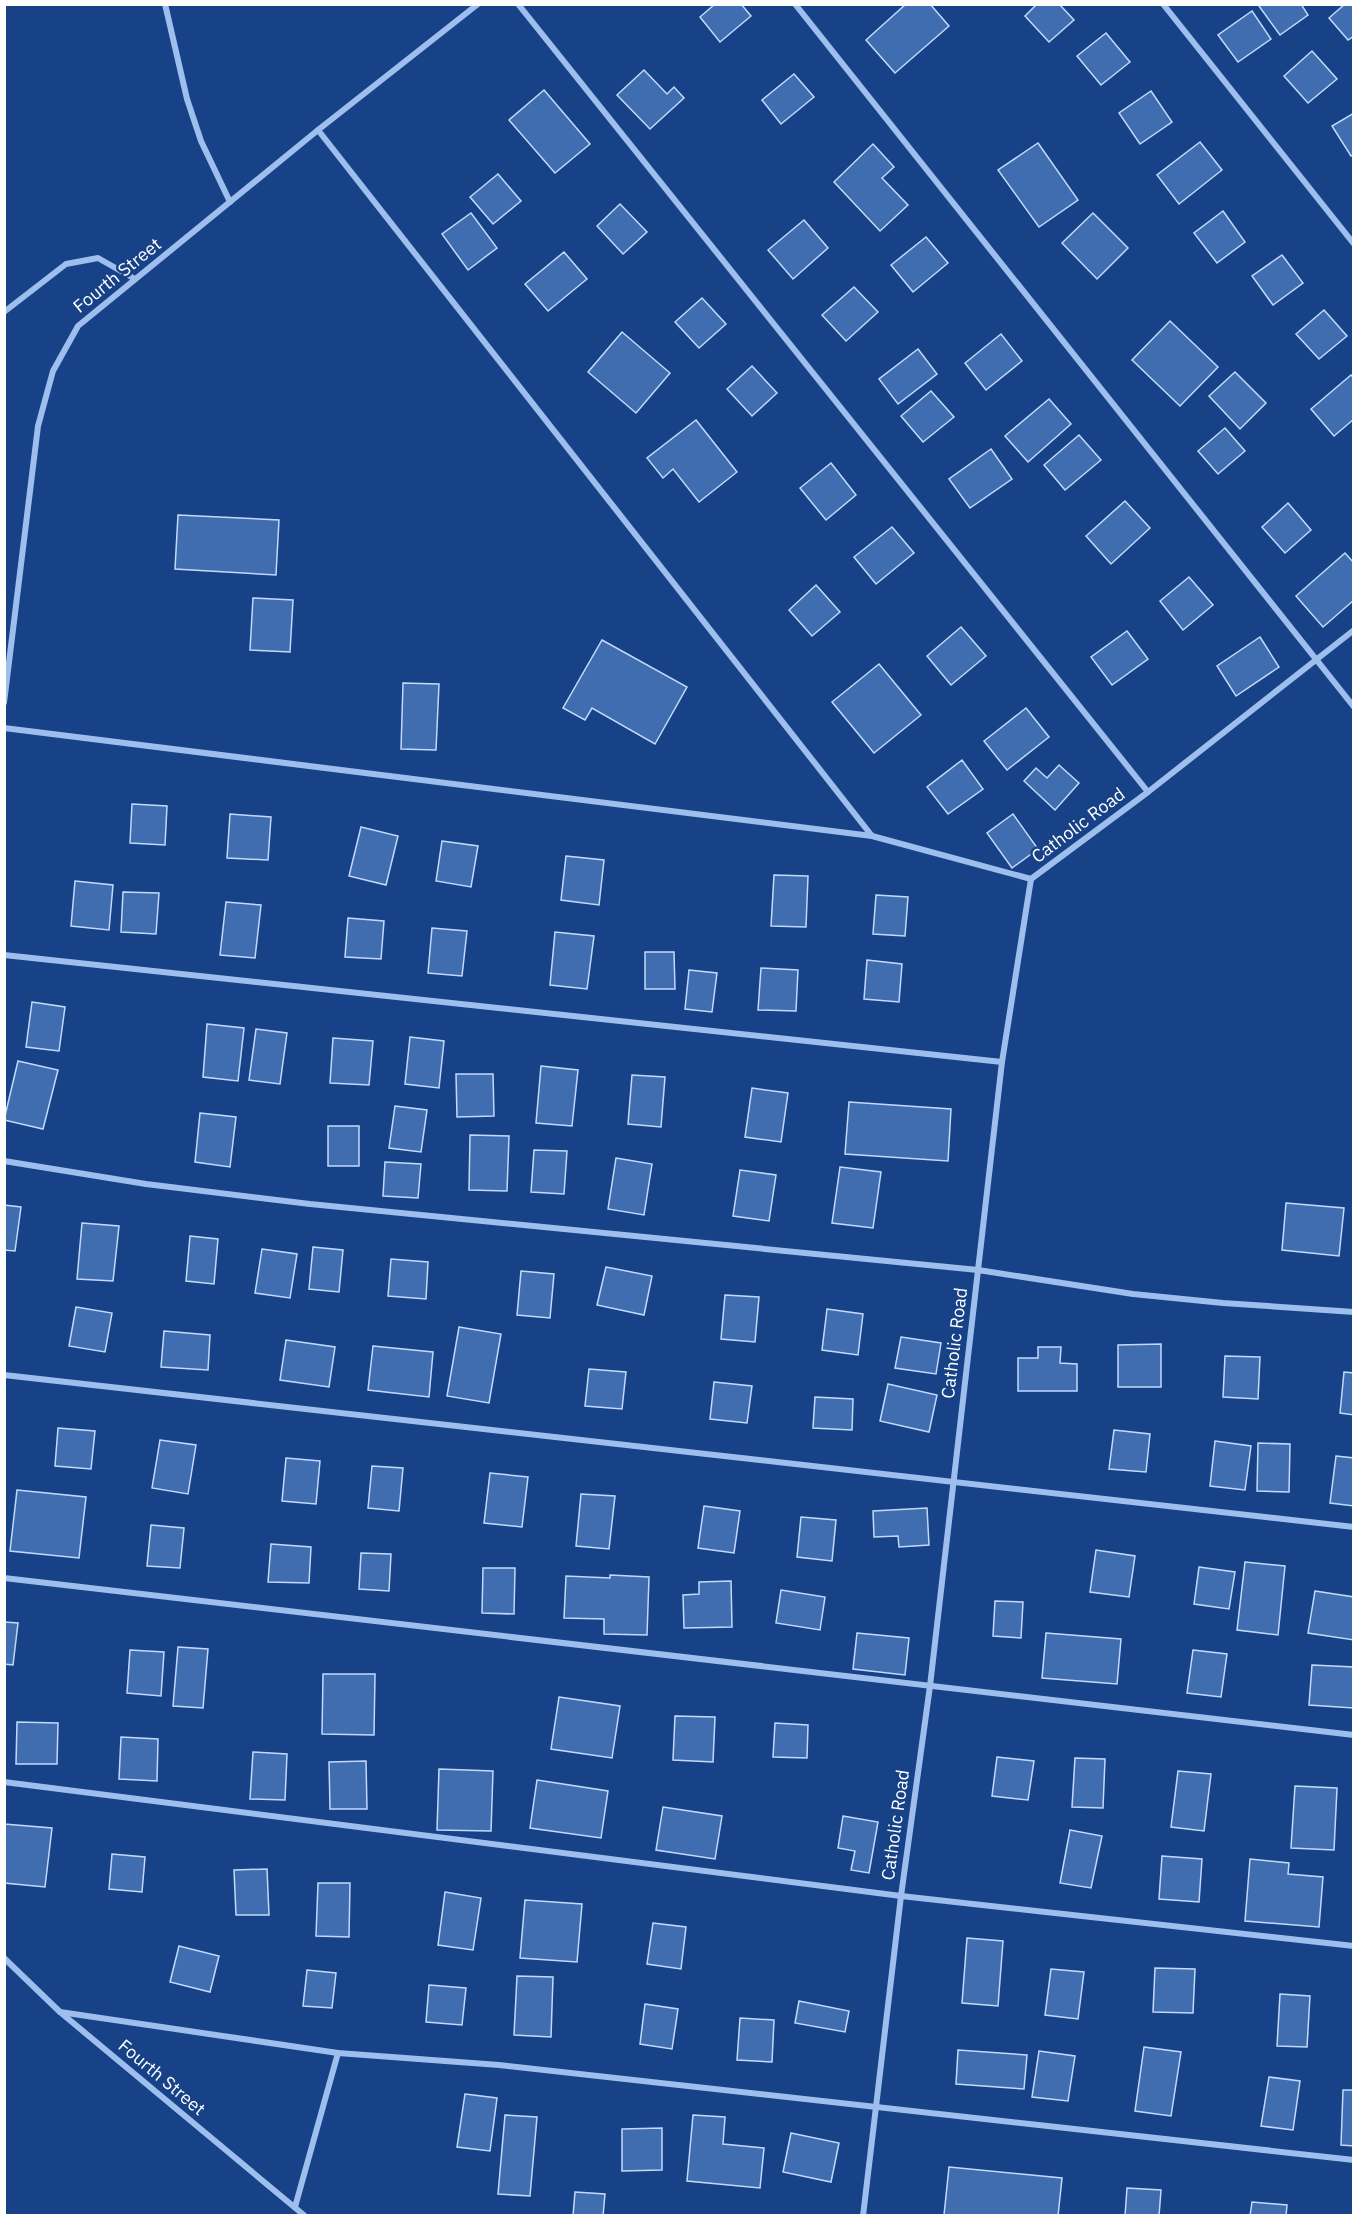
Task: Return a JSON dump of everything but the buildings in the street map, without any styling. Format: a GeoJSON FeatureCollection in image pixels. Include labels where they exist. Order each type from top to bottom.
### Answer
{"type":"FeatureCollection","features":[{"type":"Feature","properties":{"kind":"street"},"geometry":{"type":"LineString","coordinates":[[165,4],[194,120],[201,141],[230,202]]}},
{"type":"Feature","properties":{"kind":"street","name":"Fourth Street"},"geometry":{"type":"LineString","coordinates":[[4,703],[38,426],[53,371],[78,326],[318,130],[478,4]]}},
{"type":"Feature","properties":{"kind":"street"},"geometry":{"type":"LineString","coordinates":[[518,4],[1148,792]]}},
{"type":"Feature","properties":{"kind":"street"},"geometry":{"type":"LineString","coordinates":[[795,4],[1353,707]]}},
{"type":"Feature","properties":{"kind":"street"},"geometry":{"type":"LineString","coordinates":[[1163,4],[1353,244]]}},
{"type":"Feature","properties":{"kind":"street"},"geometry":{"type":"LineString","coordinates":[[318,130],[872,836]]}},
{"type":"Feature","properties":{"kind":"street"},"geometry":{"type":"LineString","coordinates":[[4,312],[66,264],[98,258],[135,279]]}},
{"type":"Feature","properties":{"kind":"street","name":"Catholic Road"},"geometry":{"type":"LineString","coordinates":[[862,2216],[901,1896],[930,1686],[1002,1062],[1031,879],[1148,792],[1353,630]]}},
{"type":"Feature","properties":{"kind":"street"},"geometry":{"type":"LineString","coordinates":[[4,728],[872,836],[1031,879]]}},
{"type":"Feature","properties":{"kind":"street"},"geometry":{"type":"LineString","coordinates":[[4,956],[1002,1062]]}},
{"type":"Feature","properties":{"kind":"street"},"geometry":{"type":"LineString","coordinates":[[4,1161],[146,1184],[310,1204],[978,1270],[1155,1296],[1353,1312]]}},
{"type":"Feature","properties":{"kind":"street"},"geometry":{"type":"LineString","coordinates":[[4,1375],[1353,1527]]}},
{"type":"Feature","properties":{"kind":"street"},"geometry":{"type":"LineString","coordinates":[[4,1578],[1353,1735]]}},
{"type":"Feature","properties":{"kind":"street"},"geometry":{"type":"LineString","coordinates":[[4,1782],[901,1896],[1353,1946]]}},
{"type":"Feature","properties":{"kind":"street","name":"Fourth Street"},"geometry":{"type":"LineString","coordinates":[[4,1958],[60,2012],[305,2216]]}},
{"type":"Feature","properties":{"kind":"street"},"geometry":{"type":"LineString","coordinates":[[60,2012],[338,2053],[499,2065],[1353,2160]]}},
{"type":"Feature","properties":{"kind":"street"},"geometry":{"type":"LineString","coordinates":[[295,2206],[338,2053]]}}]}
